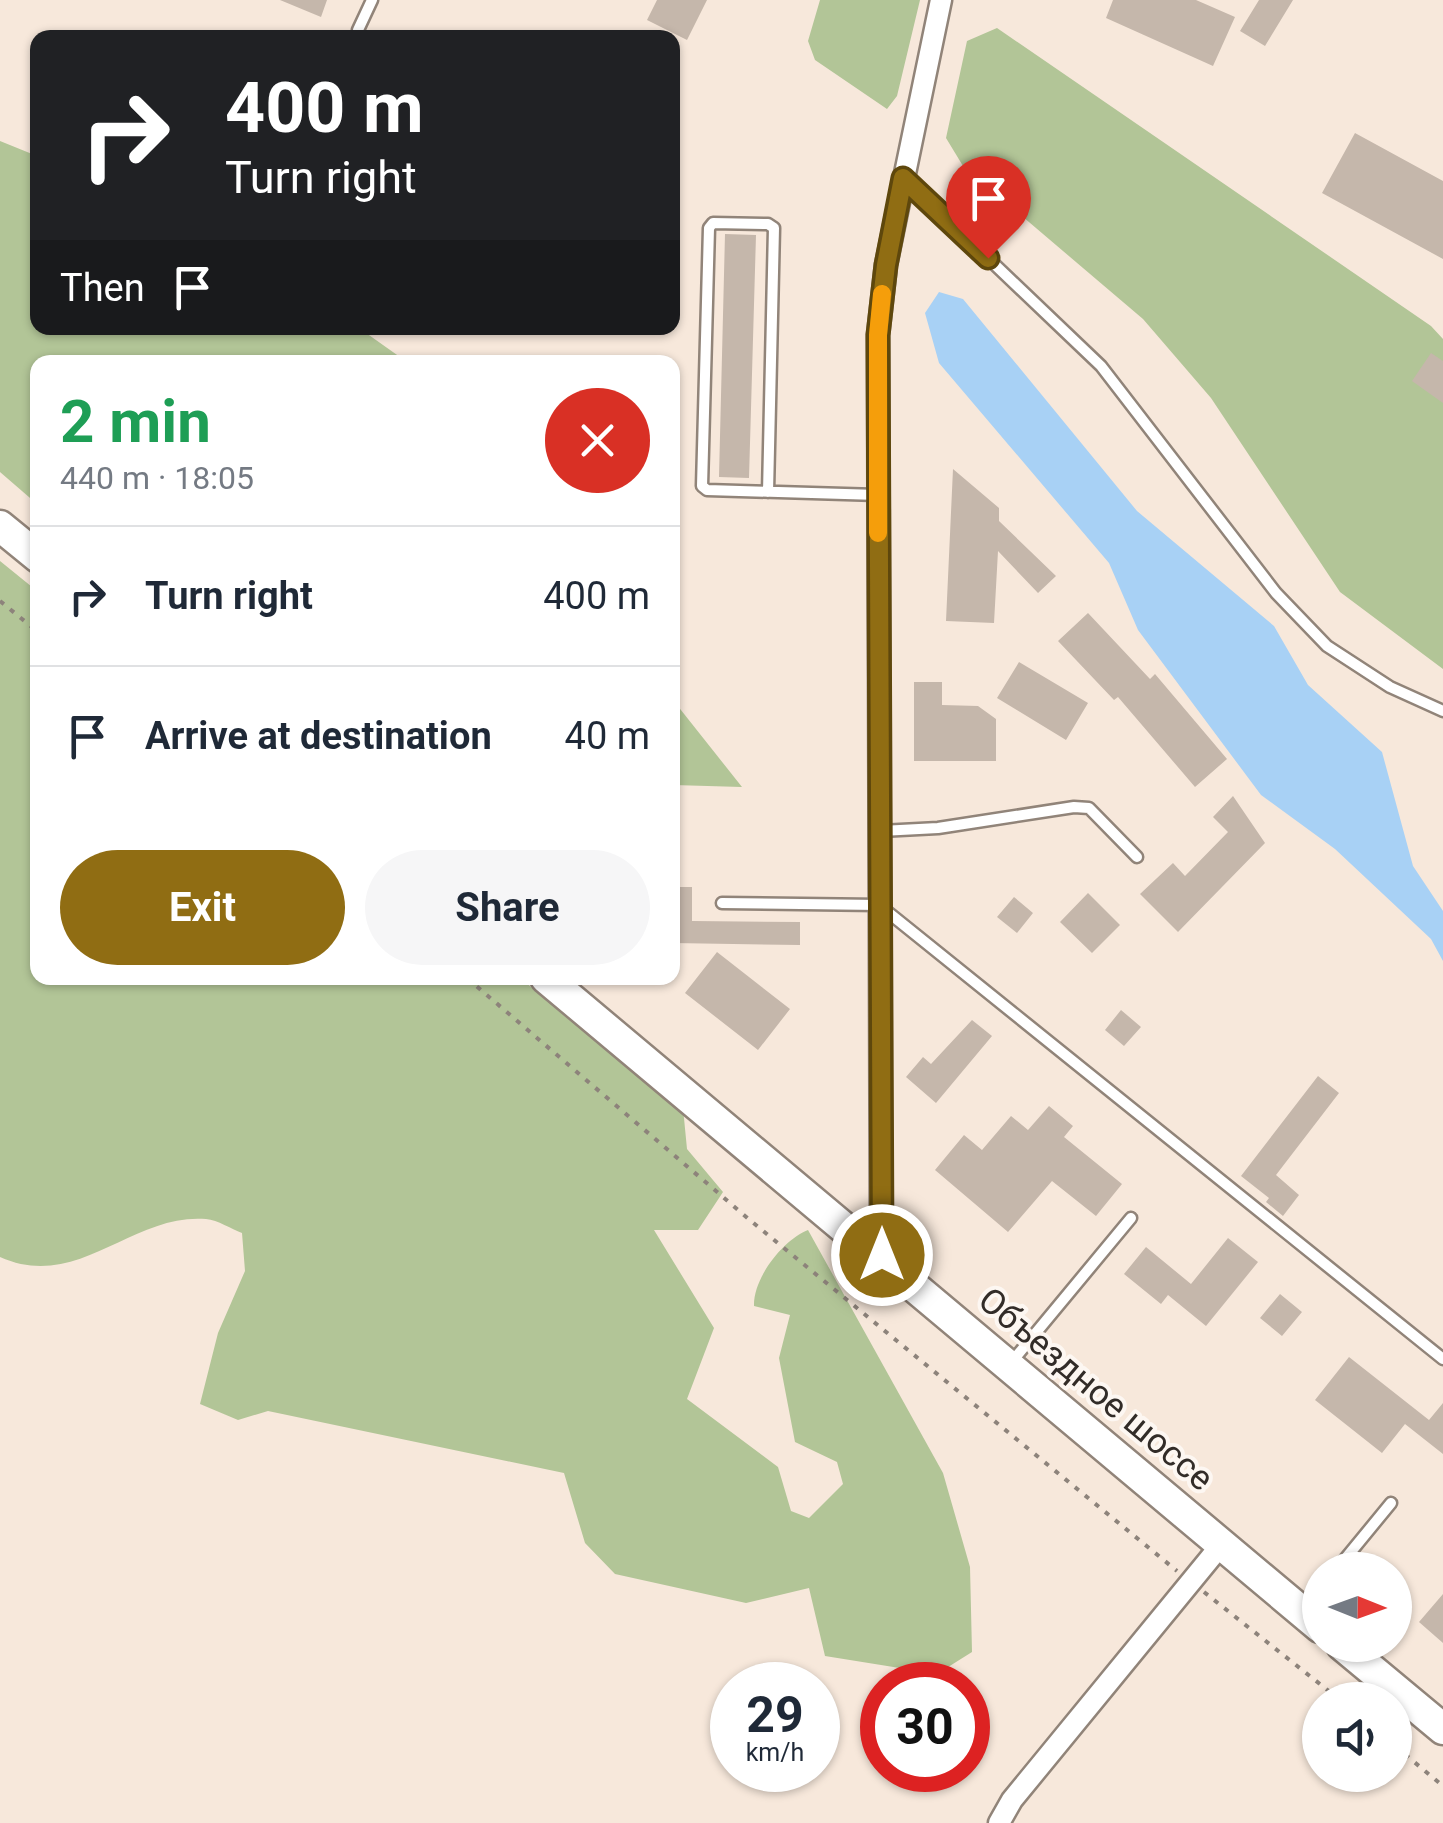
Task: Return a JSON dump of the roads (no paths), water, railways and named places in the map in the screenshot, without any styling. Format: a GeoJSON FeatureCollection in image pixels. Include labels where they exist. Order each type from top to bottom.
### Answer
{"type":"FeatureCollection","features":[{"type":"Feature","properties":{"kind":"main road"},"geometry":{"type":"LineString","coordinates":[[0,526],[30,550]]}},
{"type":"Feature","properties":{"kind":"main road","name":"Объездное шоссе"},"geometry":{"type":"LineString","coordinates":[[554,985],[882,1255],[1221,1545],[1302,1602]]}},
{"type":"Feature","properties":{"kind":"main road"},"geometry":{"type":"LineString","coordinates":[[1362,1662],[1443,1730]]}},
{"type":"Feature","properties":{"kind":"street"},"geometry":{"type":"LineString","coordinates":[[882,1255],[878,335],[886,265],[941,0]]}},
{"type":"Feature","properties":{"kind":"street"},"geometry":{"type":"LineString","coordinates":[[999,1823],[1012,1800],[1221,1545]]}},
{"type":"Feature","properties":{"kind":"lane"},"geometry":{"type":"LineString","coordinates":[[358,30],[372,0]]}},
{"type":"Feature","properties":{"kind":"lane"},"geometry":{"type":"LineString","coordinates":[[903,178],[1101,366],[1276,593],[1327,646],[1390,687],[1443,711]]}},
{"type":"Feature","properties":{"kind":"lane"},"geometry":{"type":"LineString","coordinates":[[768,492],[774,228],[768,224],[713,222],[709,228],[702,486],[708,490],[768,492],[878,495]]}},
{"type":"Feature","properties":{"kind":"lane"},"geometry":{"type":"LineString","coordinates":[[878,831],[938,828],[1074,806],[1089,808],[1136,858]]}},
{"type":"Feature","properties":{"kind":"lane"},"geometry":{"type":"LineString","coordinates":[[722,903],[879,904],[1443,1359]]}},
{"type":"Feature","properties":{"kind":"lane"},"geometry":{"type":"LineString","coordinates":[[1010,1365],[1132,1218]]}},
{"type":"Feature","properties":{"kind":"lane"},"geometry":{"type":"LineString","coordinates":[[1351,1552],[1391,1502]]}},
{"type":"Feature","properties":{"kind":"water"},"geometry":{"type":"Polygon","coordinates":[[[939,292],[963,299],[1137,511],[1274,626],[1308,685],[1382,752],[1413,866],[1443,911],[1443,961],[1431,939],[1335,849],[1261,795],[1138,630],[1109,563],[939,363],[925,313],[939,292]]]}}]}
